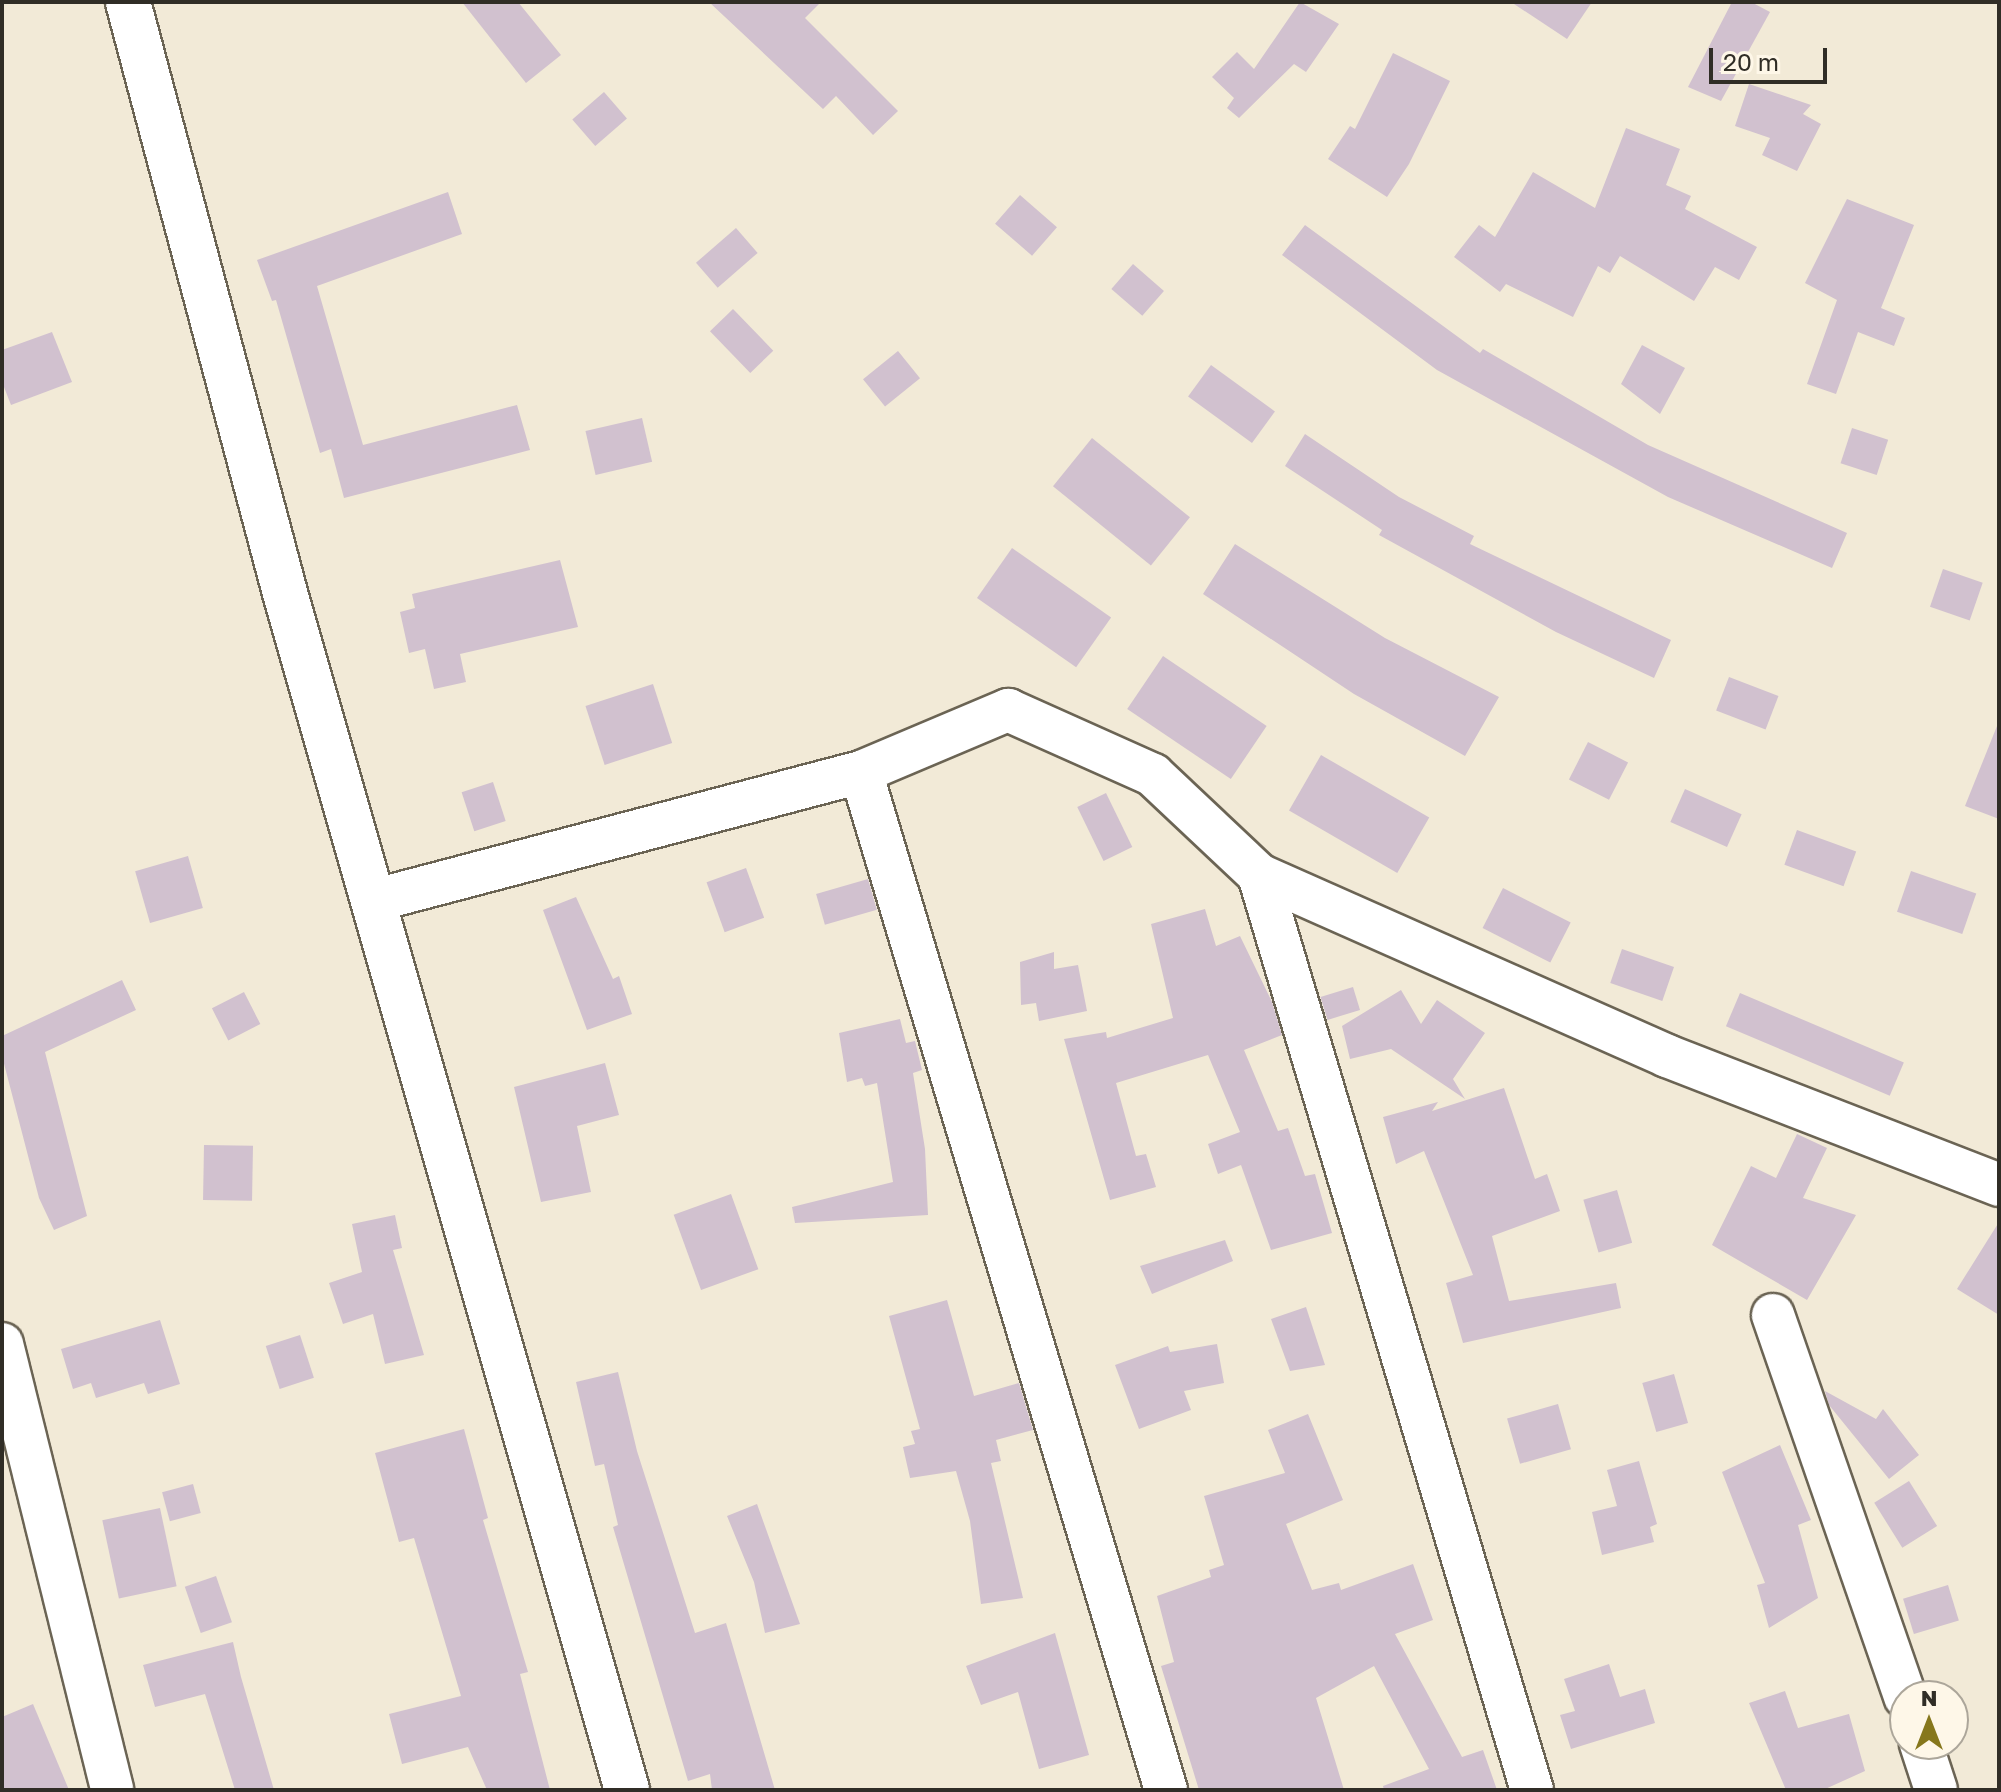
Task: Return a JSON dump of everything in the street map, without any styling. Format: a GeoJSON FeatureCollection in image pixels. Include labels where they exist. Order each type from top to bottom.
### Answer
{"type":"FeatureCollection","features":[{"type":"Feature","properties":{"kind":"street"},"geometry":{"type":"LineString","coordinates":[[128,2],[372,901],[627,1790]]}},
{"type":"Feature","properties":{"kind":"street"},"geometry":{"type":"LineString","coordinates":[[372,901],[861,772],[1008,710],[1153,775],[1259,875],[1667,1056],[1999,1185]]}},
{"type":"Feature","properties":{"kind":"street"},"geometry":{"type":"LineString","coordinates":[[861,772],[1166,1790]]}},
{"type":"Feature","properties":{"kind":"street"},"geometry":{"type":"LineString","coordinates":[[1259,875],[1532,1790]]}},
{"type":"Feature","properties":{"kind":"street"},"geometry":{"type":"LineString","coordinates":[[1773,1315],[1899,1680]]}},
{"type":"Feature","properties":{"kind":"street"},"geometry":{"type":"LineString","coordinates":[[2,1344],[112,1790]]}},
{"type":"Feature","properties":{"kind":"street"},"geometry":{"type":"LineString","coordinates":[[1926,1760],[1936,1790]]}},
{"type":"Feature","properties":{"kind":"building"},"geometry":{"type":"Polygon","coordinates":[[[462,2],[518,2],[561,55],[526,83],[462,2]]]}},
{"type":"Feature","properties":{"kind":"building"},"geometry":{"type":"Polygon","coordinates":[[[709,2],[821,2],[805,18],[898,111],[873,135],[836,96],[823,109],[709,2]]]}},
{"type":"Feature","properties":{"kind":"building"},"geometry":{"type":"Polygon","coordinates":[[[1300,2],[1339,24],[1306,72],[1294,64],[1239,118],[1227,108],[1234,98],[1212,77],[1237,52],[1254,69],[1300,2]]]}},
{"type":"Feature","properties":{"kind":"building"},"geometry":{"type":"Polygon","coordinates":[[[1511,2],[1592,2],[1567,39],[1511,2]]]}},
{"type":"Feature","properties":{"kind":"building"},"geometry":{"type":"Polygon","coordinates":[[[1732,2],[1751,2],[1770,12],[1721,101],[1688,87],[1732,2]]]}},
{"type":"Feature","properties":{"kind":"building"},"geometry":{"type":"Polygon","coordinates":[[[1393,53],[1450,81],[1409,164],[1387,197],[1328,159],[1350,126],[1355,129],[1393,53]]]}},
{"type":"Feature","properties":{"kind":"building"},"geometry":{"type":"Polygon","coordinates":[[[1749,84],[1811,105],[1803,114],[1821,124],[1797,171],[1762,155],[1770,138],[1735,126],[1749,84]]]}},
{"type":"Feature","properties":{"kind":"building"},"geometry":{"type":"Polygon","coordinates":[[[604,92],[627,118],[595,146],[572,120],[604,92]]]}},
{"type":"Feature","properties":{"kind":"building"},"geometry":{"type":"Polygon","coordinates":[[[1626,128],[1680,149],[1666,185],[1691,196],[1685,209],[1757,247],[1739,280],[1715,267],[1694,301],[1620,256],[1610,273],[1598,266],[1573,317],[1506,284],[1500,292],[1454,257],[1479,225],[1495,237],[1533,172],[1595,208],[1626,128]]]}},
{"type":"Feature","properties":{"kind":"building"},"geometry":{"type":"Polygon","coordinates":[[[448,192],[462,234],[317,286],[363,445],[517,405],[530,450],[344,498],[331,449],[320,453],[276,300],[272,301],[257,260],[448,192]]]}},
{"type":"Feature","properties":{"kind":"building"},"geometry":{"type":"Polygon","coordinates":[[[1020,195],[1057,227],[1032,256],[995,224],[1020,195]]]}},
{"type":"Feature","properties":{"kind":"building"},"geometry":{"type":"Polygon","coordinates":[[[1847,199],[1914,225],[1881,308],[1905,318],[1894,346],[1858,332],[1836,394],[1807,384],[1837,300],[1805,283],[1847,199]]]}},
{"type":"Feature","properties":{"kind":"building"},"geometry":{"type":"Polygon","coordinates":[[[1305,225],[1480,353],[1483,349],[1648,445],[1847,533],[1832,568],[1668,497],[1437,370],[1282,255],[1305,225]]]}},
{"type":"Feature","properties":{"kind":"building"},"geometry":{"type":"Polygon","coordinates":[[[736,228],[758,253],[718,288],[696,263],[736,228]]]}},
{"type":"Feature","properties":{"kind":"building"},"geometry":{"type":"Polygon","coordinates":[[[1133,264],[1164,291],[1142,316],[1111,289],[1133,264]]]}},
{"type":"Feature","properties":{"kind":"building"},"geometry":{"type":"Polygon","coordinates":[[[733,309],[773,351],[750,373],[710,331],[733,309]]]}},
{"type":"Feature","properties":{"kind":"building"},"geometry":{"type":"Polygon","coordinates":[[[52,332],[72,382],[11,405],[2,382],[2,350],[52,332]]]}},
{"type":"Feature","properties":{"kind":"building"},"geometry":{"type":"Polygon","coordinates":[[[1642,345],[1685,368],[1660,414],[1621,384],[1642,345]]]}},
{"type":"Feature","properties":{"kind":"building"},"geometry":{"type":"Polygon","coordinates":[[[898,351],[920,378],[885,407],[863,379],[898,351]]]}},
{"type":"Feature","properties":{"kind":"building"},"geometry":{"type":"Polygon","coordinates":[[[1211,365],[1275,411],[1252,443],[1188,397],[1211,365]]]}},
{"type":"Feature","properties":{"kind":"building"},"geometry":{"type":"Polygon","coordinates":[[[642,418],[652,462],[596,475],[585,431],[642,418]]]}},
{"type":"Feature","properties":{"kind":"building"},"geometry":{"type":"Polygon","coordinates":[[[1852,428],[1888,440],[1877,475],[1841,463],[1852,428]]]}},
{"type":"Feature","properties":{"kind":"building"},"geometry":{"type":"Polygon","coordinates":[[[1305,434],[1399,497],[1474,536],[1470,544],[1671,640],[1654,678],[1556,632],[1379,535],[1382,530],[1285,466],[1305,434]]]}},
{"type":"Feature","properties":{"kind":"building"},"geometry":{"type":"Polygon","coordinates":[[[1092,438],[1190,517],[1151,565],[1053,486],[1092,438]]]}},
{"type":"Feature","properties":{"kind":"building"},"geometry":{"type":"Polygon","coordinates":[[[1235,544],[1385,638],[1499,697],[1465,756],[1354,694],[1203,594],[1235,544]]]}},
{"type":"Feature","properties":{"kind":"building"},"geometry":{"type":"Polygon","coordinates":[[[1012,548],[1111,617],[1076,667],[977,598],[1012,548]]]}},
{"type":"Feature","properties":{"kind":"building"},"geometry":{"type":"Polygon","coordinates":[[[560,560],[578,627],[460,654],[466,682],[434,689],[425,649],[409,653],[400,612],[415,608],[412,594],[560,560]]]}},
{"type":"Feature","properties":{"kind":"building"},"geometry":{"type":"Polygon","coordinates":[[[1943,569],[1983,583],[1970,620],[1930,607],[1943,569]]]}},
{"type":"Feature","properties":{"kind":"building"},"geometry":{"type":"Polygon","coordinates":[[[1163,656],[1267,726],[1231,779],[1127,709],[1163,656]]]}},
{"type":"Feature","properties":{"kind":"building"},"geometry":{"type":"Polygon","coordinates":[[[1729,677],[1778,696],[1766,730],[1716,711],[1729,677]]]}},
{"type":"Feature","properties":{"kind":"building"},"geometry":{"type":"Polygon","coordinates":[[[653,684],[672,743],[605,765],[585,706],[653,684]]]}},
{"type":"Feature","properties":{"kind":"building"},"geometry":{"type":"Polygon","coordinates":[[[1999,726],[1999,819],[1965,806],[1999,726]]]}},
{"type":"Feature","properties":{"kind":"building"},"geometry":{"type":"Polygon","coordinates":[[[1588,742],[1628,762],[1609,800],[1569,779],[1588,742]]]}},
{"type":"Feature","properties":{"kind":"building"},"geometry":{"type":"Polygon","coordinates":[[[1321,755],[1429,818],[1397,873],[1289,810],[1321,755]]]}},
{"type":"Feature","properties":{"kind":"building"},"geometry":{"type":"Polygon","coordinates":[[[493,782],[506,821],[474,831],[462,792],[493,782]]]}},
{"type":"Feature","properties":{"kind":"building"},"geometry":{"type":"Polygon","coordinates":[[[1685,789],[1742,814],[1727,847],[1670,822],[1685,789]]]}},
{"type":"Feature","properties":{"kind":"building"},"geometry":{"type":"Polygon","coordinates":[[[1106,793],[1132,847],[1104,861],[1077,807],[1106,793]]]}},
{"type":"Feature","properties":{"kind":"building"},"geometry":{"type":"Polygon","coordinates":[[[1797,830],[1856,852],[1844,886],[1784,865],[1797,830]]]}},
{"type":"Feature","properties":{"kind":"building"},"geometry":{"type":"Polygon","coordinates":[[[188,856],[203,908],[150,923],[135,871],[188,856]]]}},
{"type":"Feature","properties":{"kind":"building"},"geometry":{"type":"Polygon","coordinates":[[[746,868],[764,918],[725,932],[707,882],[746,868]]]}},
{"type":"Feature","properties":{"kind":"building"},"geometry":{"type":"Polygon","coordinates":[[[1911,871],[1976,893],[1962,934],[1897,912],[1911,871]]]}},
{"type":"Feature","properties":{"kind":"building"},"geometry":{"type":"Polygon","coordinates":[[[868,879],[877,910],[825,925],[816,894],[868,879]]]}},
{"type":"Feature","properties":{"kind":"building"},"geometry":{"type":"Polygon","coordinates":[[[1503,888],[1571,923],[1550,963],[1483,928],[1503,888]]]}},
{"type":"Feature","properties":{"kind":"building"},"geometry":{"type":"Polygon","coordinates":[[[576,897],[613,979],[619,976],[632,1014],[587,1030],[543,910],[576,897]]]}},
{"type":"Feature","properties":{"kind":"building"},"geometry":{"type":"Polygon","coordinates":[[[1205,909],[1216,946],[1240,936],[1272,1002],[1282,1035],[1244,1050],[1278,1131],[1288,1128],[1305,1176],[1315,1174],[1332,1233],[1271,1250],[1241,1165],[1218,1174],[1208,1144],[1240,1132],[1208,1055],[1116,1083],[1136,1156],[1146,1154],[1156,1187],[1110,1200],[1064,1039],[1106,1032],[1107,1038],[1173,1018],[1151,924],[1205,909]]]}},
{"type":"Feature","properties":{"kind":"building"},"geometry":{"type":"Polygon","coordinates":[[[1622,949],[1674,967],[1662,1001],[1610,983],[1622,949]]]}},
{"type":"Feature","properties":{"kind":"building"},"geometry":{"type":"Polygon","coordinates":[[[1054,952],[1054,969],[1078,965],[1087,1011],[1039,1021],[1036,1003],[1021,1005],[1020,962],[1054,952]]]}},
{"type":"Feature","properties":{"kind":"building"},"geometry":{"type":"Polygon","coordinates":[[[122,980],[136,1010],[45,1052],[87,1216],[54,1230],[39,1198],[2,1056],[2,1036],[122,980]]]}},
{"type":"Feature","properties":{"kind":"building"},"geometry":{"type":"Polygon","coordinates":[[[1353,987],[1360,1010],[1328,1020],[1320,997],[1353,987]]]}},
{"type":"Feature","properties":{"kind":"building"},"geometry":{"type":"Polygon","coordinates":[[[1401,990],[1421,1024],[1437,1000],[1485,1033],[1453,1079],[1465,1099],[1391,1049],[1350,1059],[1342,1026],[1401,990]]]}},
{"type":"Feature","properties":{"kind":"building"},"geometry":{"type":"Polygon","coordinates":[[[244,992],[260,1024],[228,1040],[212,1008],[244,992]]]}},
{"type":"Feature","properties":{"kind":"building"},"geometry":{"type":"Polygon","coordinates":[[[1740,993],[1904,1063],[1890,1096],[1726,1026],[1740,993]]]}},
{"type":"Feature","properties":{"kind":"building"},"geometry":{"type":"Polygon","coordinates":[[[900,1019],[906,1043],[915,1041],[922,1070],[913,1073],[925,1149],[928,1215],[795,1223],[792,1207],[893,1182],[877,1083],[865,1086],[862,1078],[847,1082],[839,1033],[900,1019]]]}},
{"type":"Feature","properties":{"kind":"building"},"geometry":{"type":"Polygon","coordinates":[[[605,1063],[619,1115],[577,1126],[591,1192],[541,1202],[514,1087],[605,1063]]]}},
{"type":"Feature","properties":{"kind":"building"},"geometry":{"type":"Polygon","coordinates":[[[1504,1088],[1535,1179],[1547,1174],[1560,1211],[1492,1236],[1509,1301],[1616,1283],[1621,1308],[1463,1343],[1446,1283],[1473,1275],[1424,1151],[1396,1164],[1383,1117],[1438,1102],[1432,1111],[1504,1088]]]}},
{"type":"Feature","properties":{"kind":"building"},"geometry":{"type":"Polygon","coordinates":[[[1797,1134],[1827,1148],[1803,1198],[1856,1215],[1807,1300],[1712,1245],[1751,1166],[1776,1178],[1797,1134]]]}},
{"type":"Feature","properties":{"kind":"building"},"geometry":{"type":"Polygon","coordinates":[[[204,1145],[253,1146],[252,1201],[203,1200],[204,1145]]]}},
{"type":"Feature","properties":{"kind":"building"},"geometry":{"type":"Polygon","coordinates":[[[1617,1190],[1632,1243],[1599,1253],[1583,1200],[1617,1190]]]}},
{"type":"Feature","properties":{"kind":"building"},"geometry":{"type":"Polygon","coordinates":[[[731,1194],[758,1269],[701,1290],[674,1215],[731,1194]]]}},
{"type":"Feature","properties":{"kind":"building"},"geometry":{"type":"Polygon","coordinates":[[[395,1215],[402,1248],[393,1250],[424,1355],[385,1364],[373,1314],[343,1324],[329,1283],[362,1272],[352,1224],[395,1215]]]}},
{"type":"Feature","properties":{"kind":"building"},"geometry":{"type":"Polygon","coordinates":[[[1999,1222],[1999,1315],[1957,1289],[1999,1222]]]}},
{"type":"Feature","properties":{"kind":"building"},"geometry":{"type":"Polygon","coordinates":[[[1225,1240],[1233,1261],[1152,1294],[1140,1266],[1225,1240]]]}},
{"type":"Feature","properties":{"kind":"building"},"geometry":{"type":"Polygon","coordinates":[[[947,1300],[974,1396],[1019,1383],[1033,1430],[996,1440],[1001,1461],[991,1463],[1023,1598],[981,1604],[970,1521],[956,1471],[910,1478],[903,1447],[915,1444],[911,1431],[920,1429],[889,1316],[947,1300]]]}},
{"type":"Feature","properties":{"kind":"building"},"geometry":{"type":"Polygon","coordinates":[[[1306,1307],[1325,1365],[1290,1371],[1271,1319],[1306,1307]]]}},
{"type":"Feature","properties":{"kind":"building"},"geometry":{"type":"Polygon","coordinates":[[[160,1320],[180,1384],[148,1394],[144,1383],[96,1398],[91,1383],[73,1389],[61,1349],[160,1320]]]}},
{"type":"Feature","properties":{"kind":"building"},"geometry":{"type":"Polygon","coordinates":[[[300,1335],[314,1378],[280,1389],[266,1346],[300,1335]]]}},
{"type":"Feature","properties":{"kind":"building"},"geometry":{"type":"Polygon","coordinates":[[[1217,1344],[1224,1383],[1184,1391],[1191,1410],[1139,1429],[1115,1365],[1168,1346],[1170,1352],[1217,1344]]]}},
{"type":"Feature","properties":{"kind":"building"},"geometry":{"type":"Polygon","coordinates":[[[618,1372],[637,1451],[695,1633],[726,1623],[775,1790],[712,1790],[710,1774],[688,1781],[613,1527],[618,1525],[604,1464],[595,1466],[576,1382],[618,1372]]]}},
{"type":"Feature","properties":{"kind":"building"},"geometry":{"type":"Polygon","coordinates":[[[1674,1374],[1688,1423],[1656,1432],[1642,1383],[1674,1374]]]}},
{"type":"Feature","properties":{"kind":"building"},"geometry":{"type":"Polygon","coordinates":[[[1825,1391],[1876,1419],[1883,1409],[1919,1455],[1889,1479],[1829,1405],[1825,1391]]]}},
{"type":"Feature","properties":{"kind":"building"},"geometry":{"type":"Polygon","coordinates":[[[1558,1404],[1571,1449],[1520,1464],[1507,1419],[1558,1404]]]}},
{"type":"Feature","properties":{"kind":"building"},"geometry":{"type":"Polygon","coordinates":[[[1308,1414],[1343,1500],[1286,1524],[1312,1590],[1339,1583],[1341,1590],[1413,1564],[1433,1620],[1395,1634],[1462,1757],[1483,1750],[1497,1790],[1384,1790],[1383,1786],[1429,1769],[1374,1666],[1316,1698],[1344,1790],[1199,1790],[1161,1666],[1174,1662],[1157,1596],[1211,1577],[1209,1570],[1224,1565],[1204,1496],[1285,1473],[1268,1430],[1308,1414]]]}},
{"type":"Feature","properties":{"kind":"building"},"geometry":{"type":"Polygon","coordinates":[[[464,1429],[488,1518],[483,1520],[528,1672],[520,1674],[550,1790],[487,1790],[468,1747],[402,1764],[389,1714],[461,1696],[414,1538],[399,1542],[375,1453],[464,1429]]]}},
{"type":"Feature","properties":{"kind":"building"},"geometry":{"type":"Polygon","coordinates":[[[1780,1445],[1811,1520],[1798,1525],[1818,1598],[1769,1628],[1757,1585],[1765,1583],[1722,1472],[1780,1445]]]}},
{"type":"Feature","properties":{"kind":"building"},"geometry":{"type":"Polygon","coordinates":[[[1639,1461],[1657,1524],[1650,1527],[1654,1542],[1602,1555],[1592,1512],[1617,1506],[1607,1470],[1639,1461]]]}},
{"type":"Feature","properties":{"kind":"building"},"geometry":{"type":"Polygon","coordinates":[[[1909,1481],[1937,1526],[1902,1548],[1874,1503],[1909,1481]]]}},
{"type":"Feature","properties":{"kind":"building"},"geometry":{"type":"Polygon","coordinates":[[[193,1484],[201,1513],[170,1521],[162,1492],[193,1484]]]}},
{"type":"Feature","properties":{"kind":"building"},"geometry":{"type":"Polygon","coordinates":[[[757,1504],[800,1624],[765,1633],[754,1582],[727,1516],[757,1504]]]}},
{"type":"Feature","properties":{"kind":"building"},"geometry":{"type":"Polygon","coordinates":[[[160,1508],[177,1586],[119,1599],[102,1520],[160,1508]]]}},
{"type":"Feature","properties":{"kind":"building"},"geometry":{"type":"Polygon","coordinates":[[[216,1576],[232,1622],[201,1633],[185,1587],[216,1576]]]}},
{"type":"Feature","properties":{"kind":"building"},"geometry":{"type":"Polygon","coordinates":[[[1948,1585],[1959,1620],[1914,1634],[1903,1599],[1948,1585]]]}},
{"type":"Feature","properties":{"kind":"building"},"geometry":{"type":"Polygon","coordinates":[[[1055,1633],[1089,1755],[1039,1769],[1018,1692],[981,1705],[966,1666],[1055,1633]]]}},
{"type":"Feature","properties":{"kind":"building"},"geometry":{"type":"Polygon","coordinates":[[[233,1642],[274,1790],[235,1790],[205,1694],[155,1707],[143,1665],[233,1642]]]}},
{"type":"Feature","properties":{"kind":"building"},"geometry":{"type":"Polygon","coordinates":[[[1609,1664],[1620,1697],[1645,1689],[1655,1723],[1571,1749],[1560,1715],[1575,1711],[1564,1679],[1609,1664]]]}},
{"type":"Feature","properties":{"kind":"building"},"geometry":{"type":"Polygon","coordinates":[[[1785,1691],[1798,1728],[1849,1714],[1865,1771],[1823,1790],[1786,1790],[1749,1703],[1785,1691]]]}},
{"type":"Feature","properties":{"kind":"building"},"geometry":{"type":"Polygon","coordinates":[[[33,1704],[69,1790],[2,1790],[2,1717],[33,1704]]]}}]}
